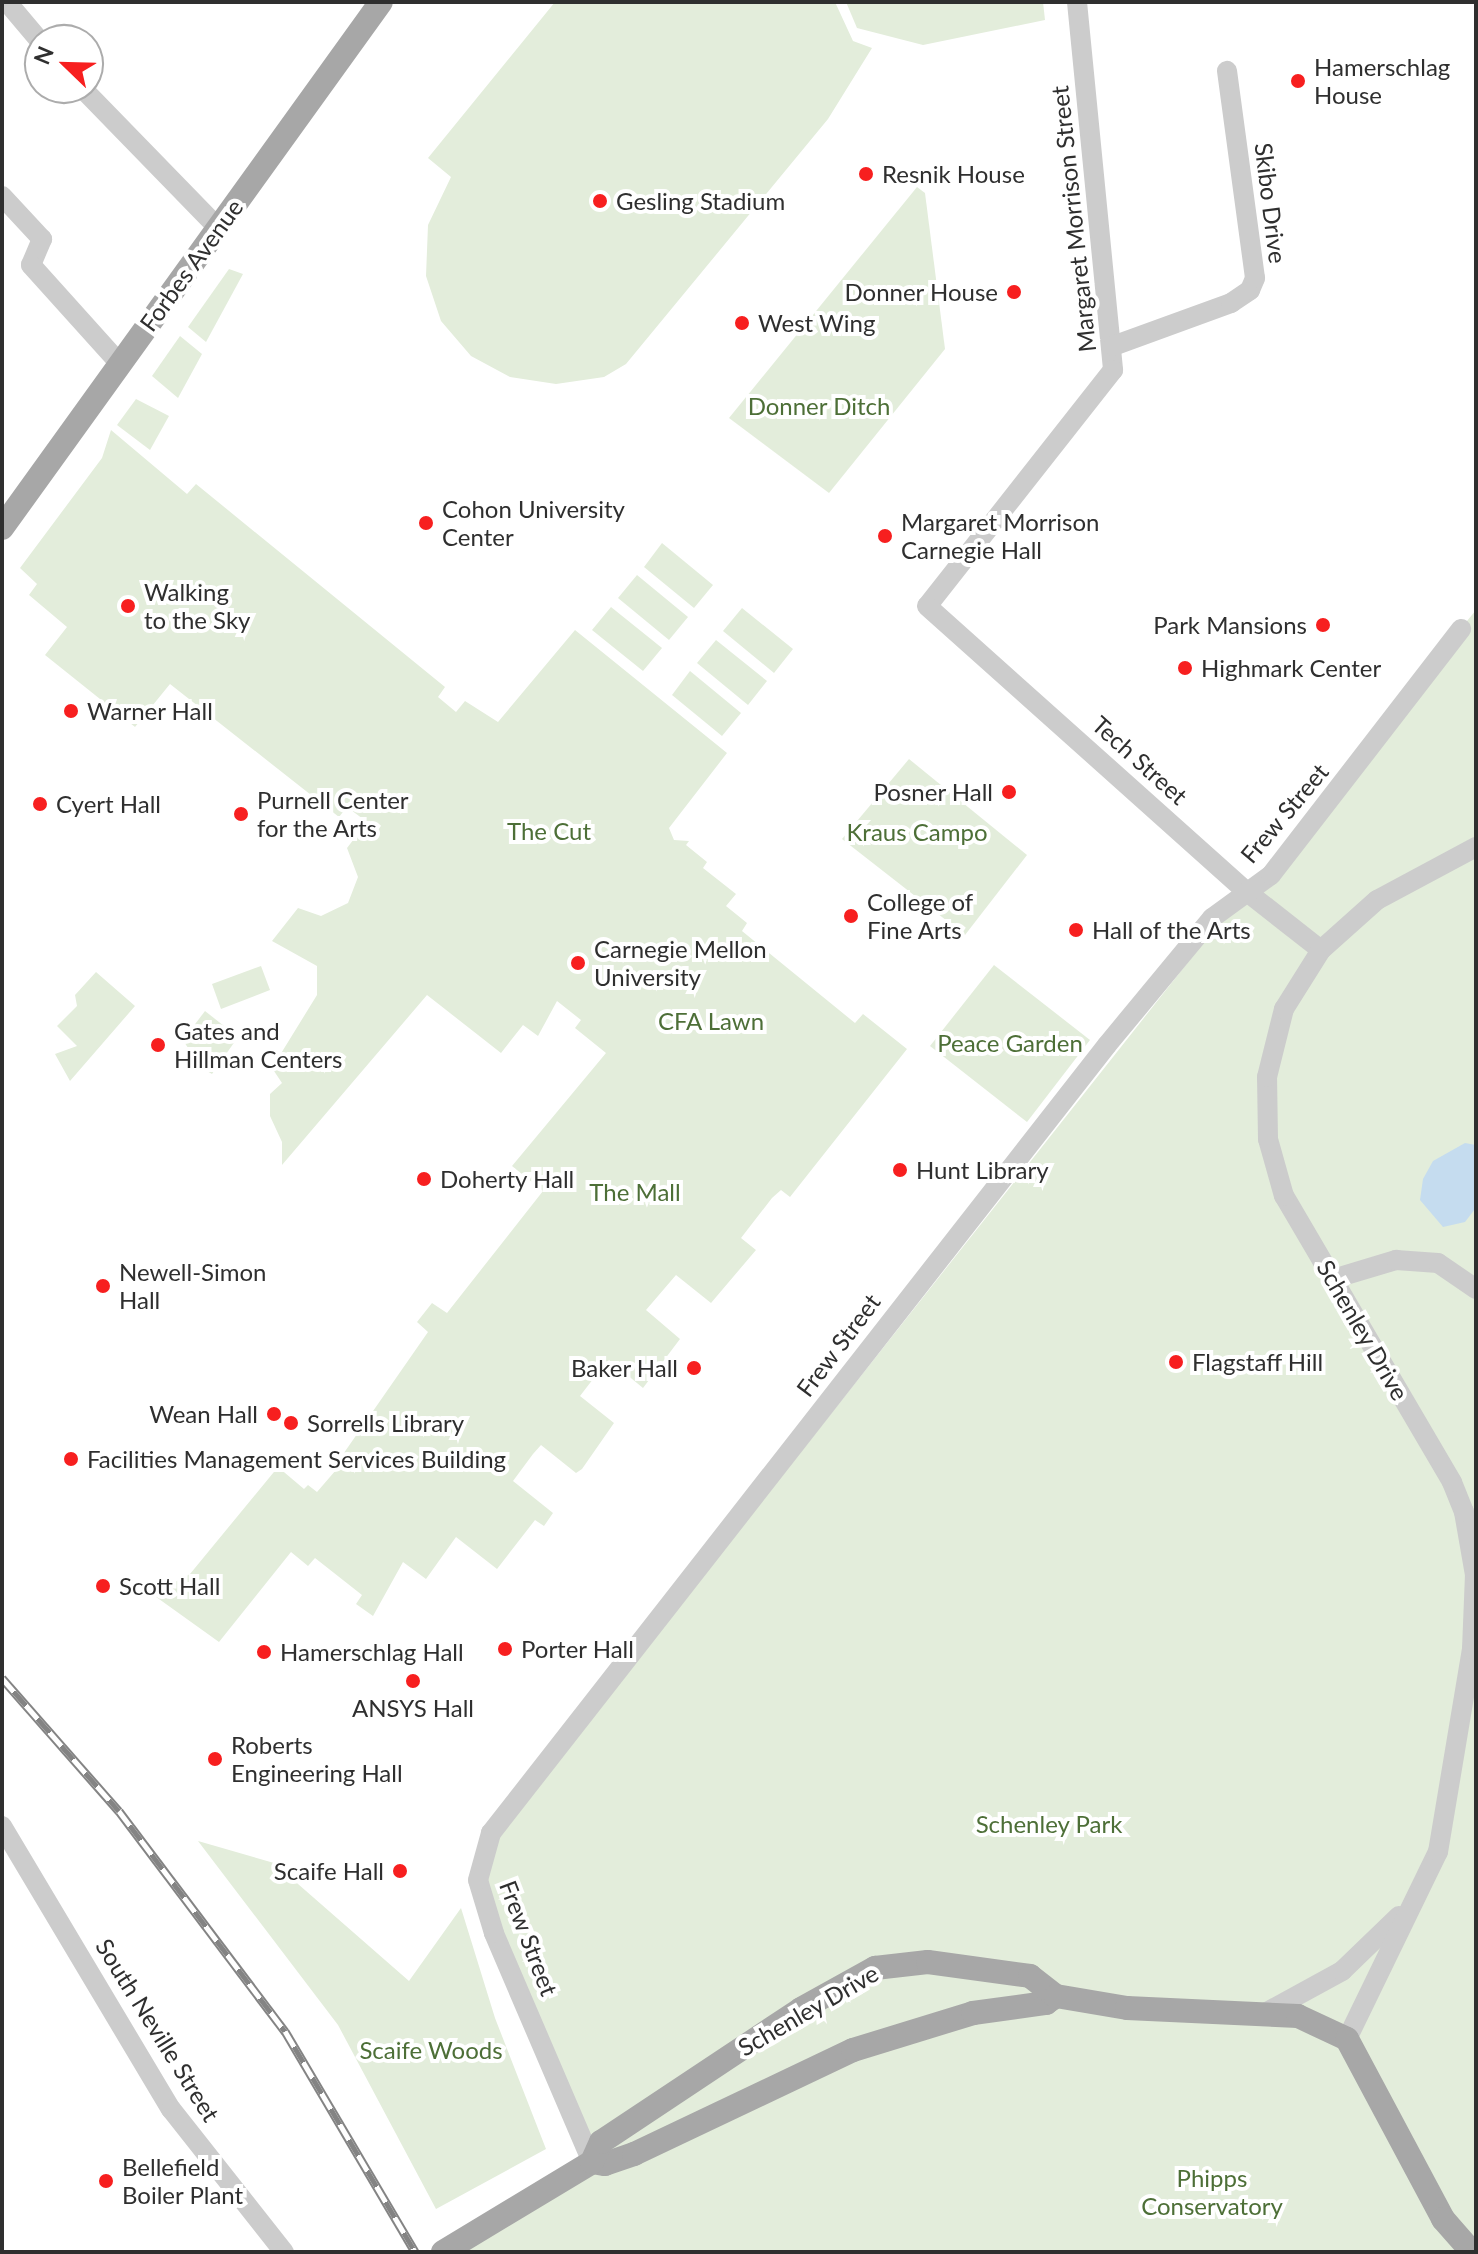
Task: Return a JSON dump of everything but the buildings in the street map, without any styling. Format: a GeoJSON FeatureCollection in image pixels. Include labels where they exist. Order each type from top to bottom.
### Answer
{"type":"FeatureCollection","features":[{"type":"Feature","properties":{"kind":"main road","name":"Forbes Avenue"},"geometry":{"type":"LineString","coordinates":[[2,528],[381,2]]}},
{"type":"Feature","properties":{"kind":"main road","name":"Schenley Drive"},"geometry":{"type":"LineString","coordinates":[[443,2252],[592,2162],[601,2142],[653,2105],[875,1968],[928,1962],[997,1970],[1030,1976],[1056,1996],[1127,2008],[1298,2016],[1347,2039]]}},
{"type":"Feature","properties":{"kind":"main road","name":"Schenley Drive"},"geometry":{"type":"LineString","coordinates":[[592,2162],[605,2164],[634,2154],[853,2050],[973,2013],[1046,2003],[1056,1996]]}},
{"type":"Feature","properties":{"kind":"main road"},"geometry":{"type":"LineString","coordinates":[[1347,2039],[1443,2219],[1472,2252]]}},
{"type":"Feature","properties":{"kind":"street"},"geometry":{"type":"LineString","coordinates":[[7,2],[26,24]]}},
{"type":"Feature","properties":{"kind":"street","name":"Margaret Morrison Street"},"geometry":{"type":"LineString","coordinates":[[927,606],[1113,370],[1077,2]]}},
{"type":"Feature","properties":{"kind":"street","name":"Skibo Drive"},"geometry":{"type":"LineString","coordinates":[[1113,346],[1231,303],[1250,290],[1255,278],[1227,71]]}},
{"type":"Feature","properties":{"kind":"street"},"geometry":{"type":"LineString","coordinates":[[98,104],[218,228]]}},
{"type":"Feature","properties":{"kind":"street"},"geometry":{"type":"LineString","coordinates":[[2,196],[42,239],[31,265],[120,364]]}},
{"type":"Feature","properties":{"kind":"street","name":"Tech Street"},"geometry":{"type":"LineString","coordinates":[[927,606],[1247,892],[1321,950]]}},
{"type":"Feature","properties":{"kind":"street","name":"Frew Street"},"geometry":{"type":"LineString","coordinates":[[592,2162],[494,1933],[478,1880],[491,1833],[1107,1045],[1212,918],[1271,875],[1461,629]]}},
{"type":"Feature","properties":{"kind":"street","name":"Schenley Drive"},"geometry":{"type":"LineString","coordinates":[[1347,2039],[1438,1852],[1454,1779],[1476,1605],[1472,1547],[1452,1482],[1336,1278],[1284,1196],[1266,1109],[1277,1031],[1299,979],[1321,950],[1377,900],[1476,847]]}},
{"type":"Feature","properties":{"kind":"street"},"geometry":{"type":"LineString","coordinates":[[1336,1278],[1396,1260],[1438,1263],[1476,1289]]}},
{"type":"Feature","properties":{"kind":"street","name":"South Neville Street"},"geometry":{"type":"LineString","coordinates":[[2,1826],[171,2109],[284,2252]]}},
{"type":"Feature","properties":{"kind":"street","name":"Schenley Drive"},"geometry":{"type":"LineString","coordinates":[[1259,2015],[1285,2006],[1342,1971],[1417,1899]]}},
{"type":"Feature","properties":{"kind":"green space","name":"Gesling Stadium"},"geometry":{"type":"Polygon","coordinates":[[[555,2],[835,2],[853,41],[872,48],[828,119],[626,364],[604,377],[556,384],[510,377],[471,356],[441,321],[426,276],[428,225],[451,177],[428,158],[555,2]]]}},
{"type":"Feature","properties":{"kind":"green space"},"geometry":{"type":"Polygon","coordinates":[[[846,2],[1043,2],[1045,20],[923,45],[857,28],[846,2]]]}},
{"type":"Feature","properties":{"kind":"green space","name":"Donner Ditch"},"geometry":{"type":"Polygon","coordinates":[[[917,187],[925,193],[945,349],[829,493],[729,418],[917,187]]]}},
{"type":"Feature","properties":{"kind":"green space"},"geometry":{"type":"Polygon","coordinates":[[[229,269],[243,274],[206,342],[188,327],[229,269]]]}},
{"type":"Feature","properties":{"kind":"green space"},"geometry":{"type":"Polygon","coordinates":[[[180,336],[202,354],[178,398],[152,376],[180,336]]]}},
{"type":"Feature","properties":{"kind":"green space"},"geometry":{"type":"Polygon","coordinates":[[[136,399],[169,416],[150,450],[117,425],[136,399]]]}},
{"type":"Feature","properties":{"kind":"green space"},"geometry":{"type":"Polygon","coordinates":[[[111,430],[187,494],[196,484],[445,687],[438,697],[456,712],[465,701],[498,722],[575,630],[727,753],[669,828],[674,840],[689,841],[686,845],[707,862],[703,868],[736,894],[726,906],[747,923],[742,931],[855,1023],[863,1014],[907,1049],[790,1197],[781,1190],[741,1238],[756,1250],[711,1303],[676,1275],[646,1310],[680,1339],[643,1388],[609,1360],[580,1396],[614,1423],[582,1469],[576,1473],[541,1445],[533,1454],[513,1481],[553,1513],[544,1526],[535,1520],[497,1569],[456,1537],[426,1579],[403,1562],[373,1616],[356,1604],[362,1595],[315,1558],[308,1566],[291,1552],[219,1642],[152,1594],[190,1574],[278,1467],[304,1489],[308,1485],[317,1492],[342,1463],[339,1460],[428,1332],[417,1322],[432,1303],[447,1313],[543,1191],[512,1166],[606,1053],[575,1028],[581,1020],[557,1001],[538,1036],[523,1025],[501,1053],[427,995],[282,1165],[282,1142],[270,1116],[270,1094],[282,1083],[272,1068],[317,995],[317,966],[272,941],[298,908],[321,916],[348,903],[358,877],[347,848],[367,822],[347,807],[339,817],[170,684],[135,727],[45,655],[67,627],[29,595],[37,584],[20,568],[102,458],[111,430]]]}},
{"type":"Feature","properties":{"kind":"green space"},"geometry":{"type":"Polygon","coordinates":[[[662,543],[713,585],[694,608],[644,567],[662,543]]]}},
{"type":"Feature","properties":{"kind":"green space"},"geometry":{"type":"Polygon","coordinates":[[[637,575],[688,617],[669,640],[618,598],[637,575]]]}},
{"type":"Feature","properties":{"kind":"green space"},"geometry":{"type":"Polygon","coordinates":[[[611,607],[662,648],[643,671],[592,630],[611,607]]]}},
{"type":"Feature","properties":{"kind":"green space"},"geometry":{"type":"Polygon","coordinates":[[[742,608],[793,649],[774,673],[723,631],[742,608]]]}},
{"type":"Feature","properties":{"kind":"green space","name":"Schenley Park"},"geometry":{"type":"Polygon","coordinates":[[[1476,610],[1476,2252],[465,2252],[591,2162],[494,1933],[483,1854],[1215,928],[1476,610]]]}},
{"type":"Feature","properties":{"kind":"green space"},"geometry":{"type":"Polygon","coordinates":[[[716,640],[767,681],[748,705],[697,663],[716,640]]]}},
{"type":"Feature","properties":{"kind":"green space"},"geometry":{"type":"Polygon","coordinates":[[[690,671],[741,713],[722,736],[672,695],[690,671]]]}},
{"type":"Feature","properties":{"kind":"green space","name":"Kraus Campo"},"geometry":{"type":"Polygon","coordinates":[[[909,759],[1027,855],[965,935],[842,839],[909,759]]]}},
{"type":"Feature","properties":{"kind":"green space","name":"Peace Garden"},"geometry":{"type":"Polygon","coordinates":[[[994,965],[1090,1040],[1027,1122],[930,1046],[994,965]]]}},
{"type":"Feature","properties":{"kind":"green space"},"geometry":{"type":"Polygon","coordinates":[[[261,966],[270,990],[221,1009],[212,984],[261,966]]]}},
{"type":"Feature","properties":{"kind":"green space"},"geometry":{"type":"Polygon","coordinates":[[[96,972],[135,1006],[70,1081],[55,1054],[77,1046],[57,1026],[77,1006],[75,995],[96,972]]]}},
{"type":"Feature","properties":{"kind":"green space"},"geometry":{"type":"Polygon","coordinates":[[[205,1011],[238,1037],[212,1074],[200,1067],[183,1040],[205,1011]]]}},
{"type":"Feature","properties":{"kind":"green space","name":"Scaife Woods"},"geometry":{"type":"Polygon","coordinates":[[[198,1841],[274,1863],[409,1981],[461,1908],[495,2018],[546,2149],[436,2209],[338,2025],[198,1841]]]}},
{"type":"Feature","properties":{"kind":"water"},"geometry":{"type":"Polygon","coordinates":[[[1465,1143],[1476,1145],[1475,1209],[1465,1222],[1443,1227],[1420,1200],[1423,1179],[1433,1161],[1465,1143]]]}},
{"type":"Feature","properties":{"kind":"railway"},"geometry":{"type":"LineString","coordinates":[[2,1678],[119,1811],[285,2031],[415,2252]]}},
{"type":"Feature","properties":{"kind":"place","name":"Hamerschlag House"},"geometry":{"type":"Point","coordinates":[1298,81]}},
{"type":"Feature","properties":{"kind":"place","name":"Resnik House"},"geometry":{"type":"Point","coordinates":[866,174]}},
{"type":"Feature","properties":{"kind":"place","name":"Gesling Stadium"},"geometry":{"type":"Point","coordinates":[600,201]}},
{"type":"Feature","properties":{"kind":"place","name":"Donner House"},"geometry":{"type":"Point","coordinates":[1014,292]}},
{"type":"Feature","properties":{"kind":"place","name":"West Wing"},"geometry":{"type":"Point","coordinates":[742,323]}},
{"type":"Feature","properties":{"kind":"place","name":"Cohon University Center"},"geometry":{"type":"Point","coordinates":[426,523]}},
{"type":"Feature","properties":{"kind":"place","name":"Margaret Morrison Carnegie Hall"},"geometry":{"type":"Point","coordinates":[885,536]}},
{"type":"Feature","properties":{"kind":"place","name":"Walking to the Sky"},"geometry":{"type":"Point","coordinates":[128,606]}},
{"type":"Feature","properties":{"kind":"place","name":"Park Mansions"},"geometry":{"type":"Point","coordinates":[1323,625]}},
{"type":"Feature","properties":{"kind":"place","name":"Highmark Center"},"geometry":{"type":"Point","coordinates":[1185,668]}},
{"type":"Feature","properties":{"kind":"place","name":"Warner Hall"},"geometry":{"type":"Point","coordinates":[71,711]}},
{"type":"Feature","properties":{"kind":"place","name":"Posner Hall"},"geometry":{"type":"Point","coordinates":[1009,792]}},
{"type":"Feature","properties":{"kind":"place","name":"Cyert Hall"},"geometry":{"type":"Point","coordinates":[40,804]}},
{"type":"Feature","properties":{"kind":"place","name":"Purnell Center for the Arts"},"geometry":{"type":"Point","coordinates":[241,814]}},
{"type":"Feature","properties":{"kind":"place","name":"College of Fine Arts"},"geometry":{"type":"Point","coordinates":[851,916]}},
{"type":"Feature","properties":{"kind":"place","name":"Hall of the Arts"},"geometry":{"type":"Point","coordinates":[1076,930]}},
{"type":"Feature","properties":{"kind":"place","name":"Carnegie Mellon University"},"geometry":{"type":"Point","coordinates":[578,963]}},
{"type":"Feature","properties":{"kind":"place","name":"Gates and Hillman Centers"},"geometry":{"type":"Point","coordinates":[158,1045]}},
{"type":"Feature","properties":{"kind":"place","name":"Hunt Library"},"geometry":{"type":"Point","coordinates":[900,1170]}},
{"type":"Feature","properties":{"kind":"place","name":"Doherty Hall"},"geometry":{"type":"Point","coordinates":[424,1179]}},
{"type":"Feature","properties":{"kind":"place","name":"Newell-Simon Hall"},"geometry":{"type":"Point","coordinates":[103,1286]}},
{"type":"Feature","properties":{"kind":"place","name":"Flagstaff Hill"},"geometry":{"type":"Point","coordinates":[1176,1362]}},
{"type":"Feature","properties":{"kind":"place","name":"Baker Hall"},"geometry":{"type":"Point","coordinates":[694,1368]}},
{"type":"Feature","properties":{"kind":"place","name":"Wean Hall"},"geometry":{"type":"Point","coordinates":[274,1414]}},
{"type":"Feature","properties":{"kind":"place","name":"Sorrells Library"},"geometry":{"type":"Point","coordinates":[291,1423]}},
{"type":"Feature","properties":{"kind":"place","name":"Facilities Management Services Building"},"geometry":{"type":"Point","coordinates":[71,1459]}},
{"type":"Feature","properties":{"kind":"place","name":"Scott Hall"},"geometry":{"type":"Point","coordinates":[103,1586]}},
{"type":"Feature","properties":{"kind":"place","name":"Porter Hall"},"geometry":{"type":"Point","coordinates":[505,1649]}},
{"type":"Feature","properties":{"kind":"place","name":"Hamerschlag Hall"},"geometry":{"type":"Point","coordinates":[264,1652]}},
{"type":"Feature","properties":{"kind":"place","name":"ANSYS Hall"},"geometry":{"type":"Point","coordinates":[413,1681]}},
{"type":"Feature","properties":{"kind":"place","name":"Roberts Engineering Hall"},"geometry":{"type":"Point","coordinates":[215,1759]}},
{"type":"Feature","properties":{"kind":"place","name":"Scaife Hall"},"geometry":{"type":"Point","coordinates":[400,1871]}},
{"type":"Feature","properties":{"kind":"place","name":"Bellefield Boiler Plant"},"geometry":{"type":"Point","coordinates":[106,2181]}},
{"type":"Feature","properties":{"kind":"park label","name":"The Cut"},"geometry":{"type":"Point","coordinates":[549,831]}},
{"type":"Feature","properties":{"kind":"park label","name":"CFA Lawn"},"geometry":{"type":"Point","coordinates":[711,1021]}},
{"type":"Feature","properties":{"kind":"park label","name":"The Mall"},"geometry":{"type":"Point","coordinates":[635,1192]}},
{"type":"Feature","properties":{"kind":"park label","name":"Phipps Conservatory"},"geometry":{"type":"Point","coordinates":[1212,2192]}}]}
